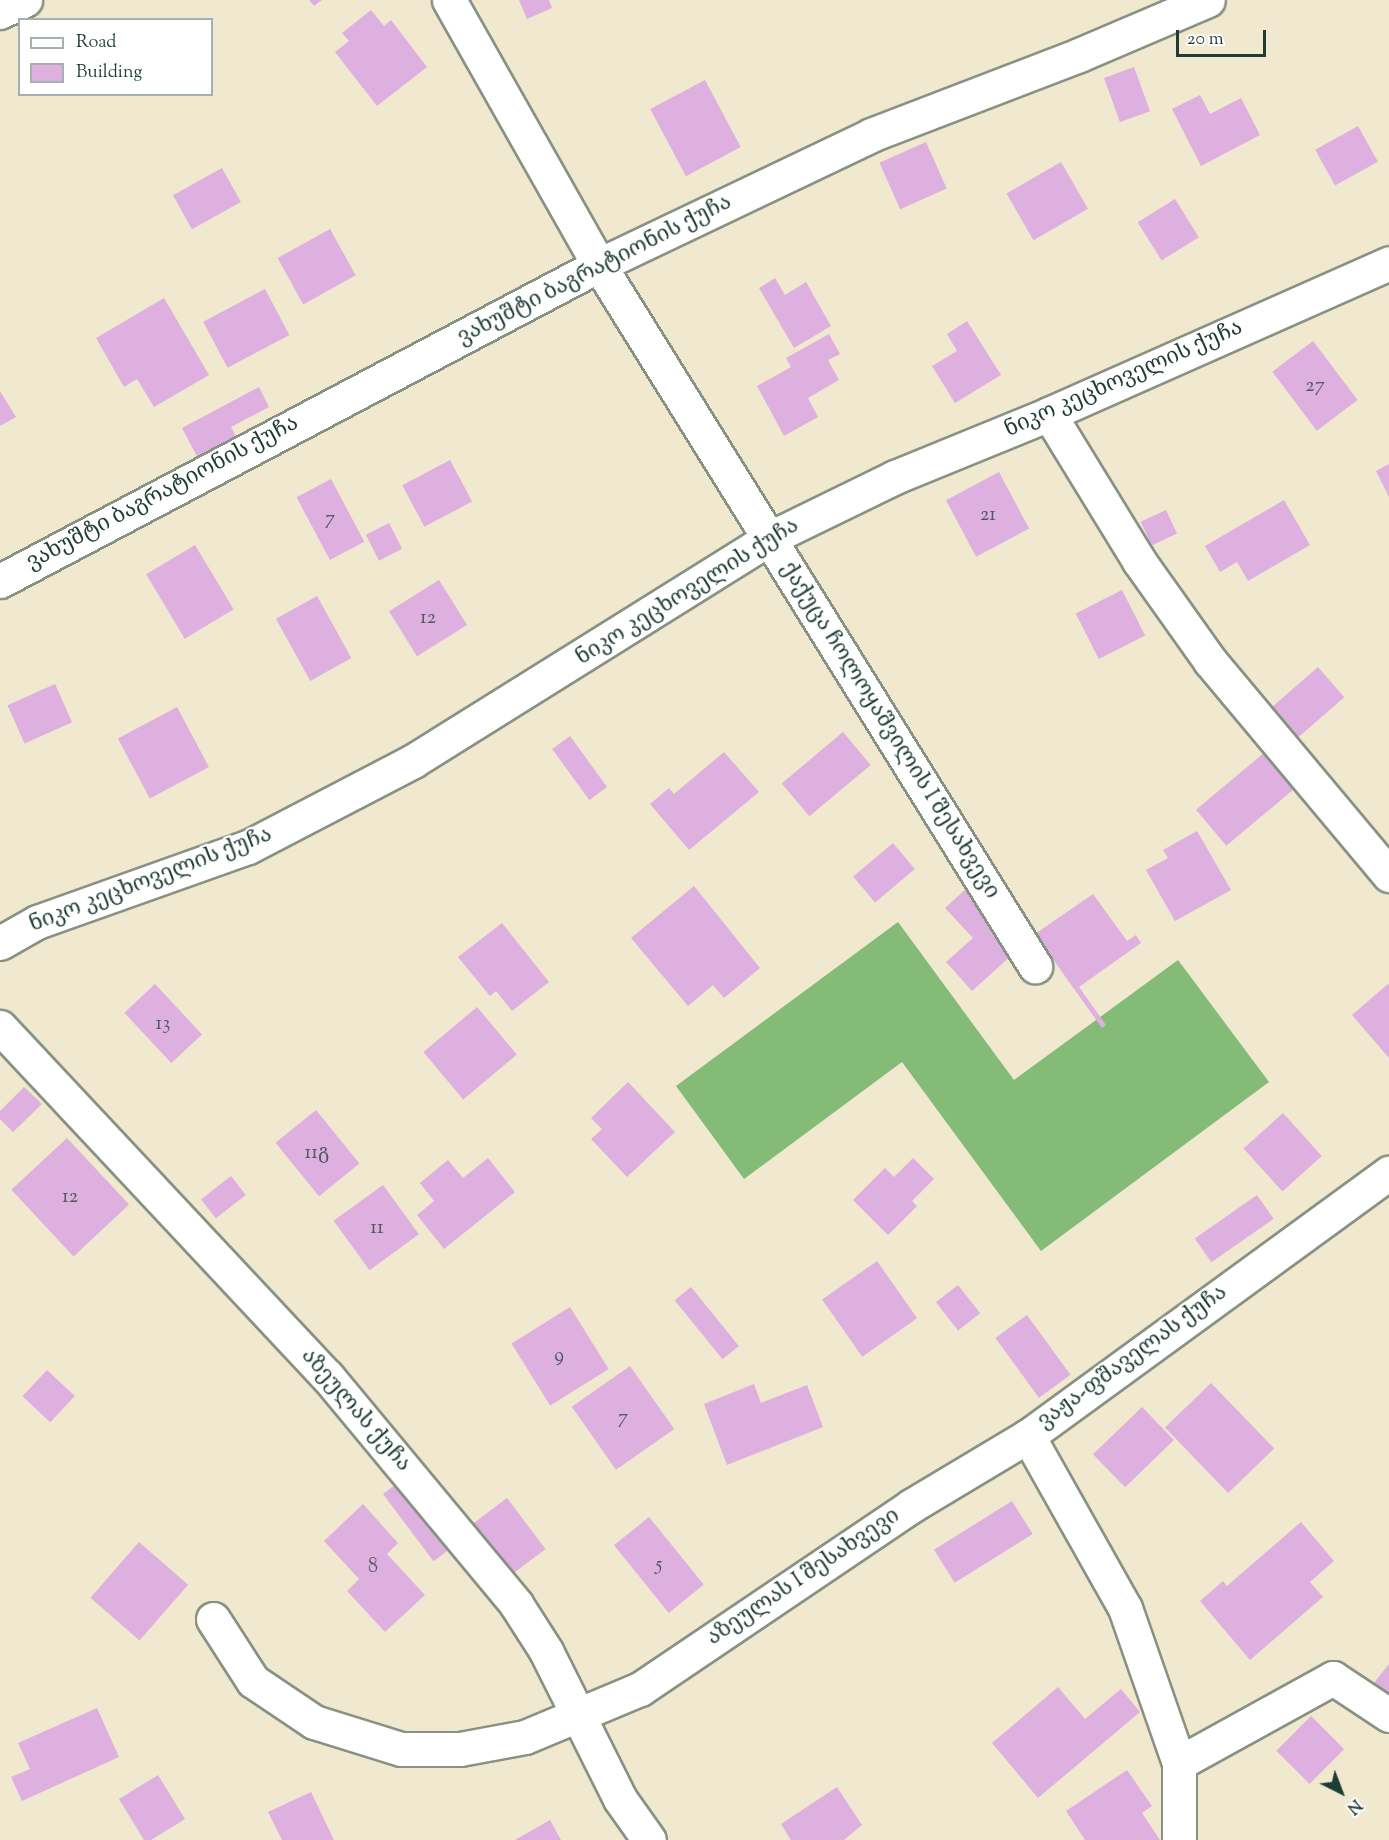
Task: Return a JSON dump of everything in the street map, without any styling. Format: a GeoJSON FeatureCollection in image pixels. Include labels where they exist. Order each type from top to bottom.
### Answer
{"type":"FeatureCollection","features":[{"type":"Feature","properties":{"kind":"street"},"geometry":{"type":"LineString","coordinates":[[0,12],[25,0]]}},
{"type":"Feature","properties":{"kind":"street","name":"ქაქუცა ჩოლოყაშვილის I შესახვევი"},"geometry":{"type":"LineString","coordinates":[[449,0],[599,265],[1035,966]]}},
{"type":"Feature","properties":{"kind":"street","name":"ვახუშტი ბაგრატიონის ქუჩა"},"geometry":{"type":"LineString","coordinates":[[0,580],[599,265],[871,135],[1079,55],[1208,0]]}},
{"type":"Feature","properties":{"kind":"street","name":"ნიკო კეცხოველის ქუჩა"},"geometry":{"type":"LineString","coordinates":[[0,943],[37,922],[248,847],[413,762],[770,538],[895,477],[1049,414],[1389,263]]}},
{"type":"Feature","properties":{"kind":"street"},"geometry":{"type":"LineString","coordinates":[[1049,414],[1139,561],[1210,661],[1389,875]]}},
{"type":"Feature","properties":{"kind":"street","name":"აზეულას ქუჩა"},"geometry":{"type":"LineString","coordinates":[[0,1027],[334,1384],[516,1604],[546,1651],[620,1799],[649,1840]]}},
{"type":"Feature","properties":{"kind":"street","name":"ვაჟა-ფშაველას ქუჩა"},"geometry":{"type":"LineString","coordinates":[[1179,1840],[1179,1763],[1125,1608],[1029,1436],[1389,1173]]}},
{"type":"Feature","properties":{"kind":"street","name":"აზეულას I შესახვევი"},"geometry":{"type":"LineString","coordinates":[[213,1619],[253,1681],[314,1722],[401,1749],[471,1747],[525,1737],[640,1689],[911,1506],[1029,1436]]}},
{"type":"Feature","properties":{"kind":"street"},"geometry":{"type":"LineString","coordinates":[[1179,1763],[1333,1678],[1389,1715]]}},
{"type":"Feature","properties":{"kind":"green space"},"geometry":{"type":"Polygon","coordinates":[[[898,922],[1014,1080],[1178,960],[1269,1082],[1041,1251],[902,1062],[744,1179],[676,1086],[898,922]]]}},
{"type":"Feature","properties":{"kind":"building"},"geometry":{"type":"Polygon","coordinates":[[[309,0],[322,0],[314,6],[309,0]]]}},
{"type":"Feature","properties":{"kind":"building"},"geometry":{"type":"Polygon","coordinates":[[[519,0],[549,0],[552,8],[527,19],[519,0]]]}},
{"type":"Feature","properties":{"kind":"building"},"geometry":{"type":"Polygon","coordinates":[[[371,10],[384,26],[391,20],[427,67],[377,106],[335,52],[349,41],[342,33],[371,10]]]}},
{"type":"Feature","properties":{"kind":"building"},"geometry":{"type":"Polygon","coordinates":[[[1134,67],[1150,111],[1120,122],[1104,78],[1134,67]]]}},
{"type":"Feature","properties":{"kind":"building"},"geometry":{"type":"Polygon","coordinates":[[[705,80],[741,147],[686,176],[650,109],[705,80]]]}},
{"type":"Feature","properties":{"kind":"building"},"geometry":{"type":"Polygon","coordinates":[[[1200,95],[1210,114],[1241,98],[1260,135],[1201,166],[1172,109],[1200,95]]]}},
{"type":"Feature","properties":{"kind":"building"},"geometry":{"type":"Polygon","coordinates":[[[1358,126],[1378,162],[1335,186],[1315,150],[1358,126]]]}},
{"type":"Feature","properties":{"kind":"building"},"geometry":{"type":"Polygon","coordinates":[[[926,142],[947,189],[900,209],[879,163],[926,142]]]}},
{"type":"Feature","properties":{"kind":"building"},"geometry":{"type":"Polygon","coordinates":[[[1061,162],[1088,209],[1033,240],[1006,194],[1061,162]]]}},
{"type":"Feature","properties":{"kind":"building"},"geometry":{"type":"Polygon","coordinates":[[[222,168],[241,202],[192,229],[173,195],[222,168]]]}},
{"type":"Feature","properties":{"kind":"building"},"geometry":{"type":"Polygon","coordinates":[[[1175,199],[1199,237],[1162,260],[1138,222],[1175,199]]]}},
{"type":"Feature","properties":{"kind":"building"},"geometry":{"type":"Polygon","coordinates":[[[330,229],[356,275],[303,304],[278,258],[330,229]]]}},
{"type":"Feature","properties":{"kind":"building"},"geometry":{"type":"Polygon","coordinates":[[[775,278],[785,295],[806,282],[831,326],[794,348],[759,288],[775,278]]]}},
{"type":"Feature","properties":{"kind":"building"},"geometry":{"type":"Polygon","coordinates":[[[265,289],[289,335],[228,368],[203,322],[265,289]]]}},
{"type":"Feature","properties":{"kind":"building"},"geometry":{"type":"Polygon","coordinates":[[[164,298],[209,375],[154,407],[137,379],[124,387],[96,338],[164,298]]]}},
{"type":"Feature","properties":{"kind":"building"},"geometry":{"type":"Polygon","coordinates":[[[967,321],[1001,375],[955,403],[932,366],[957,351],[947,334],[967,321]]]}},
{"type":"Feature","properties":{"kind":"building"},"geometry":{"type":"Polygon","coordinates":[[[829,334],[840,354],[828,360],[839,380],[808,398],[818,417],[784,436],[757,386],[791,367],[786,358],[829,334]]]}},
{"type":"Feature","properties":{"kind":"building"},"geometry":{"type":"Polygon","coordinates":[[[1313,341],[1358,400],[1317,431],[1272,372],[1313,341]]]}},
{"type":"Feature","properties":{"kind":"building"},"geometry":{"type":"Polygon","coordinates":[[[259,387],[269,407],[231,427],[239,442],[200,462],[182,428],[259,387]]]}},
{"type":"Feature","properties":{"kind":"building"},"geometry":{"type":"Polygon","coordinates":[[[0,391],[16,417],[0,426],[0,391]]]}},
{"type":"Feature","properties":{"kind":"building"},"geometry":{"type":"Polygon","coordinates":[[[450,460],[472,501],[424,527],[402,485],[450,460]]]}},
{"type":"Feature","properties":{"kind":"building"},"geometry":{"type":"Polygon","coordinates":[[[1389,464],[1389,497],[1376,471],[1389,464]]]}},
{"type":"Feature","properties":{"kind":"building"},"geometry":{"type":"Polygon","coordinates":[[[999,472],[1029,529],[976,557],[946,500],[999,472]]]}},
{"type":"Feature","properties":{"kind":"building"},"geometry":{"type":"Polygon","coordinates":[[[331,479],[364,542],[330,560],[297,497],[331,479]]]}},
{"type":"Feature","properties":{"kind":"building"},"geometry":{"type":"Polygon","coordinates":[[[1284,500],[1310,545],[1248,581],[1237,562],[1220,572],[1205,546],[1284,500]]]}},
{"type":"Feature","properties":{"kind":"building"},"geometry":{"type":"Polygon","coordinates":[[[1166,510],[1177,534],[1152,545],[1141,522],[1166,510]]]}},
{"type":"Feature","properties":{"kind":"building"},"geometry":{"type":"Polygon","coordinates":[[[389,523],[402,549],[379,561],[366,535],[389,523]]]}},
{"type":"Feature","properties":{"kind":"building"},"geometry":{"type":"Polygon","coordinates":[[[195,545],[234,609],[185,639],[146,574],[195,545]]]}},
{"type":"Feature","properties":{"kind":"building"},"geometry":{"type":"Polygon","coordinates":[[[439,580],[467,625],[417,656],[389,611],[439,580]]]}},
{"type":"Feature","properties":{"kind":"building"},"geometry":{"type":"Polygon","coordinates":[[[1122,590],[1145,635],[1099,659],[1076,614],[1122,590]]]}},
{"type":"Feature","properties":{"kind":"building"},"geometry":{"type":"Polygon","coordinates":[[[317,596],[351,658],[310,681],[276,619],[317,596]]]}},
{"type":"Feature","properties":{"kind":"building"},"geometry":{"type":"Polygon","coordinates":[[[1318,667],[1344,697],[1294,741],[1267,711],[1318,667]]]}},
{"type":"Feature","properties":{"kind":"building"},"geometry":{"type":"Polygon","coordinates":[[[55,684],[72,722],[25,744],[7,705],[55,684]]]}},
{"type":"Feature","properties":{"kind":"building"},"geometry":{"type":"Polygon","coordinates":[[[177,707],[209,767],[150,798],[118,738],[177,707]]]}},
{"type":"Feature","properties":{"kind":"building"},"geometry":{"type":"Polygon","coordinates":[[[843,732],[871,765],[809,816],[782,783],[843,732]]]}},
{"type":"Feature","properties":{"kind":"building"},"geometry":{"type":"Polygon","coordinates":[[[570,736],[607,787],[589,800],[552,749],[570,736]]]}},
{"type":"Feature","properties":{"kind":"building"},"geometry":{"type":"Polygon","coordinates":[[[724,752],[759,792],[689,850],[650,804],[669,788],[674,794],[724,752]]]}},
{"type":"Feature","properties":{"kind":"building"},"geometry":{"type":"Polygon","coordinates":[[[1265,752],[1295,788],[1226,846],[1196,810],[1265,752]]]}},
{"type":"Feature","properties":{"kind":"building"},"geometry":{"type":"Polygon","coordinates":[[[1197,831],[1231,890],[1175,921],[1146,870],[1168,858],[1163,850],[1197,831]]]}},
{"type":"Feature","properties":{"kind":"building"},"geometry":{"type":"Polygon","coordinates":[[[893,843],[915,869],[875,902],[853,876],[893,843]]]}},
{"type":"Feature","properties":{"kind":"building"},"geometry":{"type":"Polygon","coordinates":[[[694,886],[760,968],[724,998],[713,985],[688,1006],[631,938],[694,886]]]}},
{"type":"Feature","properties":{"kind":"building"},"geometry":{"type":"Polygon","coordinates":[[[968,887],[996,917],[987,925],[1013,954],[972,991],[946,962],[973,938],[945,908],[968,887]]]}},
{"type":"Feature","properties":{"kind":"building"},"geometry":{"type":"Polygon","coordinates":[[[1093,894],[1127,941],[1136,935],[1141,943],[1079,987],[1106,1025],[1102,1028],[1035,934],[1093,894]]]}},
{"type":"Feature","properties":{"kind":"building"},"geometry":{"type":"Polygon","coordinates":[[[502,923],[549,982],[512,1011],[496,991],[490,996],[458,957],[502,923]]]}},
{"type":"Feature","properties":{"kind":"building"},"geometry":{"type":"Polygon","coordinates":[[[155,984],[202,1034],[171,1063],[124,1013],[155,984]]]}},
{"type":"Feature","properties":{"kind":"building"},"geometry":{"type":"Polygon","coordinates":[[[1389,985],[1389,1058],[1352,1015],[1389,985]]]}},
{"type":"Feature","properties":{"kind":"building"},"geometry":{"type":"Polygon","coordinates":[[[477,1007],[517,1054],[463,1099],[423,1052],[477,1007]]]}},
{"type":"Feature","properties":{"kind":"building"},"geometry":{"type":"Polygon","coordinates":[[[628,1082],[675,1132],[627,1177],[591,1139],[602,1129],[591,1118],[628,1082]]]}},
{"type":"Feature","properties":{"kind":"building"},"geometry":{"type":"Polygon","coordinates":[[[24,1087],[42,1104],[13,1132],[0,1119],[0,1111],[24,1087]]]}},
{"type":"Feature","properties":{"kind":"building"},"geometry":{"type":"Polygon","coordinates":[[[316,1110],[359,1164],[319,1196],[276,1143],[316,1110]]]}},
{"type":"Feature","properties":{"kind":"building"},"geometry":{"type":"Polygon","coordinates":[[[1283,1113],[1322,1156],[1282,1192],[1244,1148],[1283,1113]]]}},
{"type":"Feature","properties":{"kind":"building"},"geometry":{"type":"Polygon","coordinates":[[[67,1138],[129,1205],[73,1256],[11,1190],[67,1138]]]}},
{"type":"Feature","properties":{"kind":"building"},"geometry":{"type":"Polygon","coordinates":[[[488,1158],[515,1192],[444,1249],[417,1215],[434,1201],[420,1183],[448,1160],[463,1178],[488,1158]]]}},
{"type":"Feature","properties":{"kind":"building"},"geometry":{"type":"Polygon","coordinates":[[[913,1158],[934,1179],[912,1201],[917,1206],[888,1235],[853,1200],[885,1168],[894,1177],[913,1158]]]}},
{"type":"Feature","properties":{"kind":"building"},"geometry":{"type":"Polygon","coordinates":[[[231,1176],[246,1195],[216,1218],[201,1199],[231,1176]]]}},
{"type":"Feature","properties":{"kind":"building"},"geometry":{"type":"Polygon","coordinates":[[[383,1185],[419,1234],[370,1270],[334,1221],[383,1185]]]}},
{"type":"Feature","properties":{"kind":"building"},"geometry":{"type":"Polygon","coordinates":[[[1257,1195],[1274,1219],[1211,1262],[1195,1239],[1257,1195]]]}},
{"type":"Feature","properties":{"kind":"building"},"geometry":{"type":"Polygon","coordinates":[[[877,1261],[917,1318],[862,1357],[822,1299],[877,1261]]]}},
{"type":"Feature","properties":{"kind":"building"},"geometry":{"type":"Polygon","coordinates":[[[958,1285],[980,1313],[958,1331],[936,1302],[958,1285]]]}},
{"type":"Feature","properties":{"kind":"building"},"geometry":{"type":"Polygon","coordinates":[[[691,1287],[739,1346],[723,1359],[675,1300],[691,1287]]]}},
{"type":"Feature","properties":{"kind":"building"},"geometry":{"type":"Polygon","coordinates":[[[570,1307],[609,1369],[550,1405],[511,1344],[570,1307]]]}},
{"type":"Feature","properties":{"kind":"building"},"geometry":{"type":"Polygon","coordinates":[[[1027,1315],[1070,1375],[1039,1398],[995,1338],[1027,1315]]]}},
{"type":"Feature","properties":{"kind":"building"},"geometry":{"type":"Polygon","coordinates":[[[630,1366],[674,1429],[616,1470],[572,1407],[630,1366]]]}},
{"type":"Feature","properties":{"kind":"building"},"geometry":{"type":"Polygon","coordinates":[[[47,1370],[75,1396],[50,1422],[22,1396],[47,1370]]]}},
{"type":"Feature","properties":{"kind":"building"},"geometry":{"type":"Polygon","coordinates":[[[1211,1383],[1274,1448],[1228,1493],[1165,1427],[1211,1383]]]}},
{"type":"Feature","properties":{"kind":"building"},"geometry":{"type":"Polygon","coordinates":[[[754,1384],[761,1403],[807,1385],[823,1427],[727,1465],[704,1404],[754,1384]]]}},
{"type":"Feature","properties":{"kind":"building"},"geometry":{"type":"Polygon","coordinates":[[[1142,1407],[1174,1440],[1125,1487],[1093,1454],[1142,1407]]]}},
{"type":"Feature","properties":{"kind":"building"},"geometry":{"type":"Polygon","coordinates":[[[403,1479],[454,1546],[434,1561],[383,1494],[403,1479]]]}},
{"type":"Feature","properties":{"kind":"building"},"geometry":{"type":"Polygon","coordinates":[[[507,1498],[546,1549],[510,1576],[472,1524],[507,1498]]]}},
{"type":"Feature","properties":{"kind":"building"},"geometry":{"type":"Polygon","coordinates":[[[1012,1501],[1033,1534],[955,1583],[934,1550],[1012,1501]]]}},
{"type":"Feature","properties":{"kind":"building"},"geometry":{"type":"Polygon","coordinates":[[[363,1504],[398,1543],[387,1554],[425,1595],[385,1632],[347,1591],[359,1579],[324,1541],[363,1504]]]}},
{"type":"Feature","properties":{"kind":"building"},"geometry":{"type":"Polygon","coordinates":[[[649,1517],[704,1585],[669,1613],[614,1545],[649,1517]]]}},
{"type":"Feature","properties":{"kind":"building"},"geometry":{"type":"Polygon","coordinates":[[[1301,1522],[1334,1561],[1310,1582],[1323,1597],[1250,1660],[1200,1601],[1223,1581],[1227,1586],[1301,1522]]]}},
{"type":"Feature","properties":{"kind":"building"},"geometry":{"type":"Polygon","coordinates":[[[139,1542],[188,1585],[140,1640],[90,1598],[139,1542]]]}},
{"type":"Feature","properties":{"kind":"building"},"geometry":{"type":"Polygon","coordinates":[[[1389,1664],[1389,1704],[1370,1688],[1389,1664]]]}},
{"type":"Feature","properties":{"kind":"building"},"geometry":{"type":"Polygon","coordinates":[[[1058,1687],[1085,1719],[1121,1689],[1140,1712],[1038,1798],[992,1743],[1058,1687]]]}},
{"type":"Feature","properties":{"kind":"building"},"geometry":{"type":"Polygon","coordinates":[[[97,1708],[119,1757],[22,1801],[11,1777],[30,1769],[18,1743],[97,1708]]]}},
{"type":"Feature","properties":{"kind":"building"},"geometry":{"type":"Polygon","coordinates":[[[1311,1716],[1344,1749],[1310,1784],[1276,1751],[1311,1716]]]}},
{"type":"Feature","properties":{"kind":"building"},"geometry":{"type":"Polygon","coordinates":[[[1127,1770],[1152,1806],[1142,1813],[1160,1840],[1085,1840],[1066,1811],[1127,1770]]]}},
{"type":"Feature","properties":{"kind":"building"},"geometry":{"type":"Polygon","coordinates":[[[158,1775],[185,1819],[151,1840],[144,1840],[119,1799],[158,1775]]]}},
{"type":"Feature","properties":{"kind":"building"},"geometry":{"type":"Polygon","coordinates":[[[837,1787],[862,1825],[844,1840],[791,1840],[781,1824],[837,1787]]]}},
{"type":"Feature","properties":{"kind":"building"},"geometry":{"type":"Polygon","coordinates":[[[311,1792],[334,1840],[282,1840],[268,1812],[311,1792]]]}},
{"type":"Feature","properties":{"kind":"building"},"geometry":{"type":"Polygon","coordinates":[[[550,1820],[561,1840],[515,1840],[550,1820]]]}}]}
